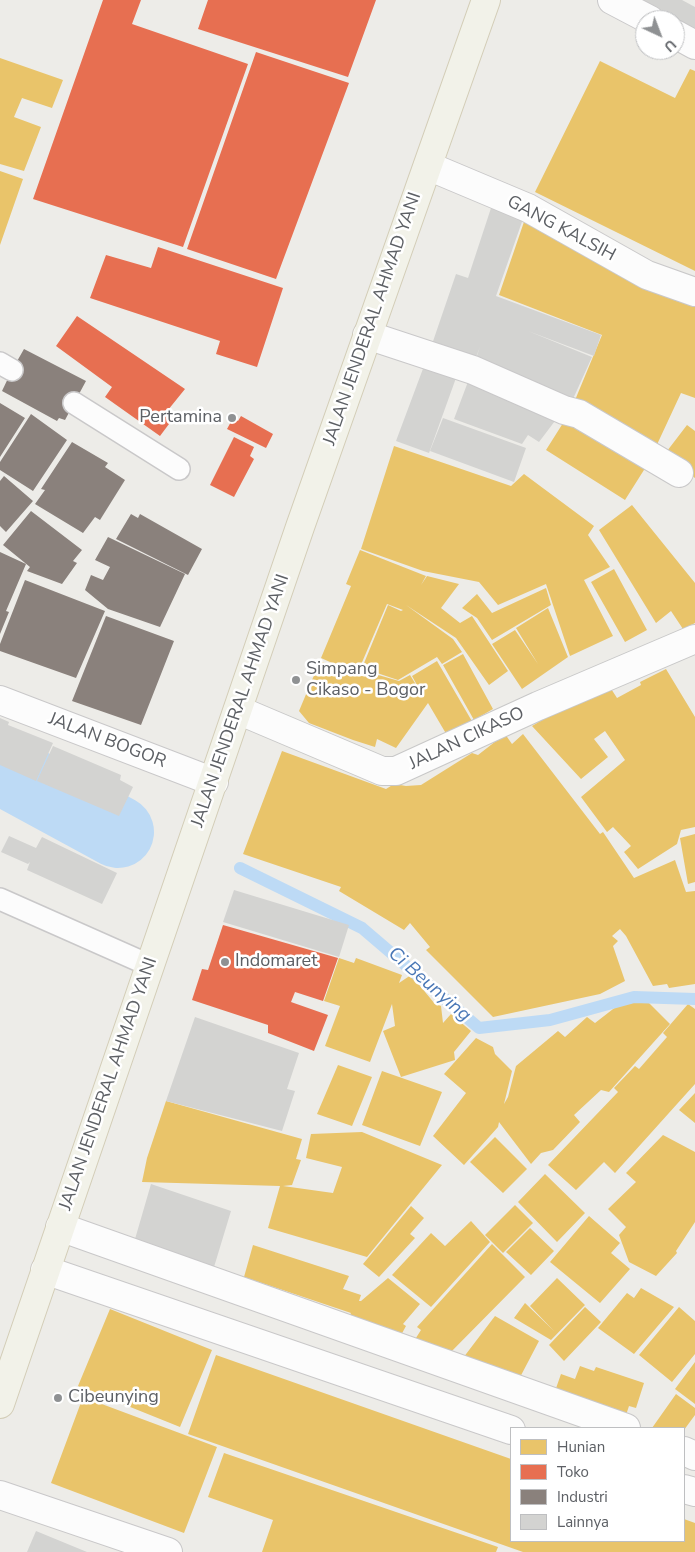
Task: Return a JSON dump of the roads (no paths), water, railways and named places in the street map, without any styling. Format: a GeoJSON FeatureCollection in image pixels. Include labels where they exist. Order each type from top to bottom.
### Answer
{"type":"FeatureCollection","features":[{"type":"Feature","properties":{"kind":"main road","name":"JALAN JENDERAL AHMAD YANI"},"geometry":{"type":"LineString","coordinates":[[0,1404],[367,335],[486,0]]}},
{"type":"Feature","properties":{"kind":"street"},"geometry":{"type":"LineString","coordinates":[[612,0],[635,12]]}},
{"type":"Feature","properties":{"kind":"street","name":"GANG KALSIH"},"geometry":{"type":"LineString","coordinates":[[428,166],[528,208],[647,275],[695,292]]}},
{"type":"Feature","properties":{"kind":"street"},"geometry":{"type":"LineString","coordinates":[[367,335],[472,370],[564,410],[579,414],[679,473]]}},
{"type":"Feature","properties":{"kind":"street","name":"JALAN CIKASO"},"geometry":{"type":"LineString","coordinates":[[238,710],[382,771],[396,771],[538,706],[695,639]]}},
{"type":"Feature","properties":{"kind":"street","name":"JALAN BOGOR"},"geometry":{"type":"LineString","coordinates":[[0,700],[214,782]]}},
{"type":"Feature","properties":{"kind":"street"},"geometry":{"type":"LineString","coordinates":[[60,1227],[623,1427]]}},
{"type":"Feature","properties":{"kind":"street"},"geometry":{"type":"LineString","coordinates":[[45,1270],[510,1430]]}},
{"type":"Feature","properties":{"kind":"street"},"geometry":{"type":"LineString","coordinates":[[0,1495],[168,1552]]}},
{"type":"Feature","properties":{"kind":"lane"},"geometry":{"type":"LineString","coordinates":[[74,402],[179,469]]}},
{"type":"Feature","properties":{"kind":"lane"},"geometry":{"type":"LineString","coordinates":[[0,899],[151,966]]}},
{"type":"Feature","properties":{"kind":"waterway","name":"Ci Beunying"},"geometry":{"type":"LineString","coordinates":[[0,768],[118,832]]}},
{"type":"Feature","properties":{"kind":"waterway","name":"Ci Beunying"},"geometry":{"type":"LineString","coordinates":[[240,868],[362,928],[479,1028],[550,1020],[634,997],[695,999]]}},
{"type":"Feature","properties":{"kind":"place","name":"Pertamina"},"geometry":{"type":"Point","coordinates":[232,418]}},
{"type":"Feature","properties":{"kind":"place","name":"Simpang Cikaso - Bogor"},"geometry":{"type":"Point","coordinates":[296,680]}},
{"type":"Feature","properties":{"kind":"place","name":"Indomaret"},"geometry":{"type":"Point","coordinates":[225,962]}},
{"type":"Feature","properties":{"kind":"place","name":"Cibeunying"},"geometry":{"type":"Point","coordinates":[58,1398]}}]}
